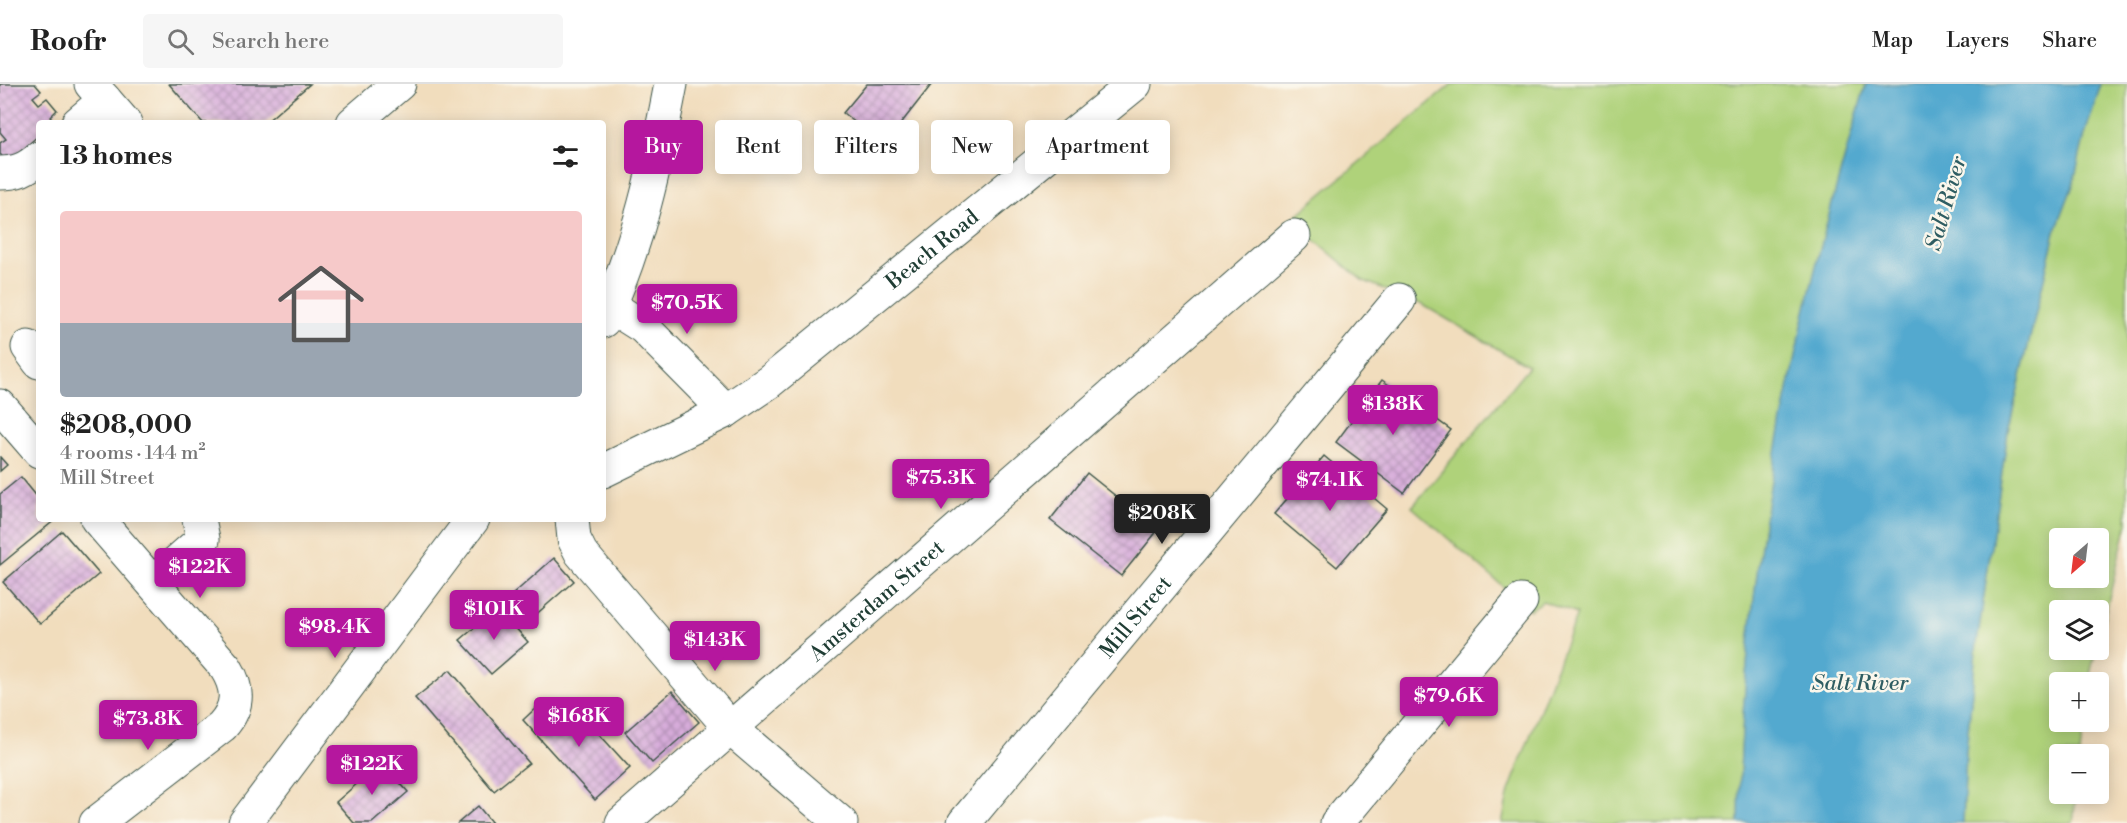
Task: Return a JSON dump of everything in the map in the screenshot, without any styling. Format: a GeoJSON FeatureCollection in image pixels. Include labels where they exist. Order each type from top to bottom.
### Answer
{"type":"FeatureCollection","features":[{"type":"Feature","properties":{"kind":"street"},"geometry":{"type":"LineString","coordinates":[[357,120],[399,84]]}},
{"type":"Feature","properties":{"kind":"street"},"geometry":{"type":"LineString","coordinates":[[671,84],[659,149],[633,250],[607,313],[642,327],[726,411]]}},
{"type":"Feature","properties":{"kind":"street","name":"Beach Road"},"geometry":{"type":"LineString","coordinates":[[606,470],[726,411],[769,382],[1135,84]]}},
{"type":"Feature","properties":{"kind":"street"},"geometry":{"type":"LineString","coordinates":[[82,120],[107,102]]}},
{"type":"Feature","properties":{"kind":"street"},"geometry":{"type":"LineString","coordinates":[[0,173],[15,173],[28,168],[36,161]]}},
{"type":"Feature","properties":{"kind":"street","name":"Amsterdam Street"},"geometry":{"type":"LineString","coordinates":[[622,823],[1294,236]]}},
{"type":"Feature","properties":{"kind":"street","name":"Mill Street"},"geometry":{"type":"LineString","coordinates":[[964,823],[1399,300]]}},
{"type":"Feature","properties":{"kind":"street"},"geometry":{"type":"LineString","coordinates":[[0,406],[36,448]]}},
{"type":"Feature","properties":{"kind":"street"},"geometry":{"type":"LineString","coordinates":[[96,823],[222,726],[231,716],[237,692],[226,668],[100,522]]}},
{"type":"Feature","properties":{"kind":"street"},"geometry":{"type":"LineString","coordinates":[[153,583],[203,539],[200,522]]}},
{"type":"Feature","properties":{"kind":"street"},"geometry":{"type":"LineString","coordinates":[[245,823],[467,522]]}},
{"type":"Feature","properties":{"kind":"street"},"geometry":{"type":"LineString","coordinates":[[572,522],[574,539],[581,554],[730,728],[841,823]]}},
{"type":"Feature","properties":{"kind":"street"},"geometry":{"type":"LineString","coordinates":[[1337,823],[1521,601]]}},
{"type":"Feature","properties":{"kind":"green space"},"geometry":{"type":"Polygon","coordinates":[[[1452,84],[1866,84],[1816,265],[1777,449],[1761,543],[1750,636],[1742,730],[1739,823],[1502,823],[1509,791],[1577,614],[1543,601],[1530,610],[1412,507],[1529,367],[1423,305],[1362,280],[1291,220],[1452,84]]]}},
{"type":"Feature","properties":{"kind":"green space"},"geometry":{"type":"Polygon","coordinates":[[[2101,84],[2127,84],[2127,523],[2108,600],[2049,600],[2049,660],[2094,660],[2090,672],[2049,672],[2049,732],[2082,732],[2081,744],[2049,744],[2049,804],[2075,804],[2073,823],[1963,823],[1966,752],[1976,650],[2008,431],[2055,232],[2073,185],[2085,134],[2101,84]]]}},
{"type":"Feature","properties":{"kind":"water","name":"Salt River"},"geometry":{"type":"Polygon","coordinates":[[[1866,84],[2101,84],[2085,134],[2073,185],[2055,232],[2008,431],[1976,650],[1966,752],[1963,823],[1739,823],[1742,730],[1750,637],[1761,543],[1777,449],[1816,264],[1866,84]]]}},
{"type":"Feature","properties":{"kind":"building"},"geometry":{"type":"Polygon","coordinates":[[[0,84],[35,84],[41,91],[33,97],[39,104],[47,98],[57,110],[50,117],[52,120],[36,120],[36,138],[8,162],[0,154],[0,143],[6,139],[0,132],[0,84]]]}},
{"type":"Feature","properties":{"kind":"building"},"geometry":{"type":"Polygon","coordinates":[[[169,84],[310,84],[268,120],[200,120],[169,84]]]}},
{"type":"Feature","properties":{"kind":"building"},"geometry":{"type":"Polygon","coordinates":[[[867,84],[932,84],[904,120],[852,120],[843,113],[867,84]]]}},
{"type":"Feature","properties":{"kind":"building"},"geometry":{"type":"Polygon","coordinates":[[[1382,380],[1451,430],[1404,493],[1336,442],[1382,380]]]}},
{"type":"Feature","properties":{"kind":"building"},"geometry":{"type":"Polygon","coordinates":[[[1324,456],[1387,509],[1337,567],[1274,514],[1324,456]]]}},
{"type":"Feature","properties":{"kind":"building"},"geometry":{"type":"Polygon","coordinates":[[[0,457],[7,465],[0,471],[0,457]]]}},
{"type":"Feature","properties":{"kind":"building"},"geometry":{"type":"Polygon","coordinates":[[[1087,473],[1158,530],[1121,576],[1050,520],[1087,473]]]}},
{"type":"Feature","properties":{"kind":"building"},"geometry":{"type":"Polygon","coordinates":[[[21,477],[36,495],[36,522],[52,522],[0,565],[0,494],[21,477]]]}},
{"type":"Feature","properties":{"kind":"building"},"geometry":{"type":"Polygon","coordinates":[[[62,531],[99,574],[40,624],[3,582],[62,531]]]}},
{"type":"Feature","properties":{"kind":"building"},"geometry":{"type":"Polygon","coordinates":[[[554,558],[574,581],[532,618],[512,595],[554,558]]]}},
{"type":"Feature","properties":{"kind":"building"},"geometry":{"type":"Polygon","coordinates":[[[498,608],[528,642],[491,674],[460,640],[498,608]]]}},
{"type":"Feature","properties":{"kind":"building"},"geometry":{"type":"Polygon","coordinates":[[[450,670],[529,763],[494,791],[415,698],[450,670]]]}},
{"type":"Feature","properties":{"kind":"building"},"geometry":{"type":"Polygon","coordinates":[[[672,691],[699,722],[652,763],[625,732],[672,691]]]}},
{"type":"Feature","properties":{"kind":"building"},"geometry":{"type":"Polygon","coordinates":[[[571,703],[630,768],[595,800],[523,720],[540,704],[554,719],[571,703]]]}},
{"type":"Feature","properties":{"kind":"building"},"geometry":{"type":"Polygon","coordinates":[[[382,762],[408,792],[372,823],[354,823],[336,802],[382,762]]]}},
{"type":"Feature","properties":{"kind":"building"},"geometry":{"type":"Polygon","coordinates":[[[478,806],[492,823],[458,823],[478,806]]]}}]}
